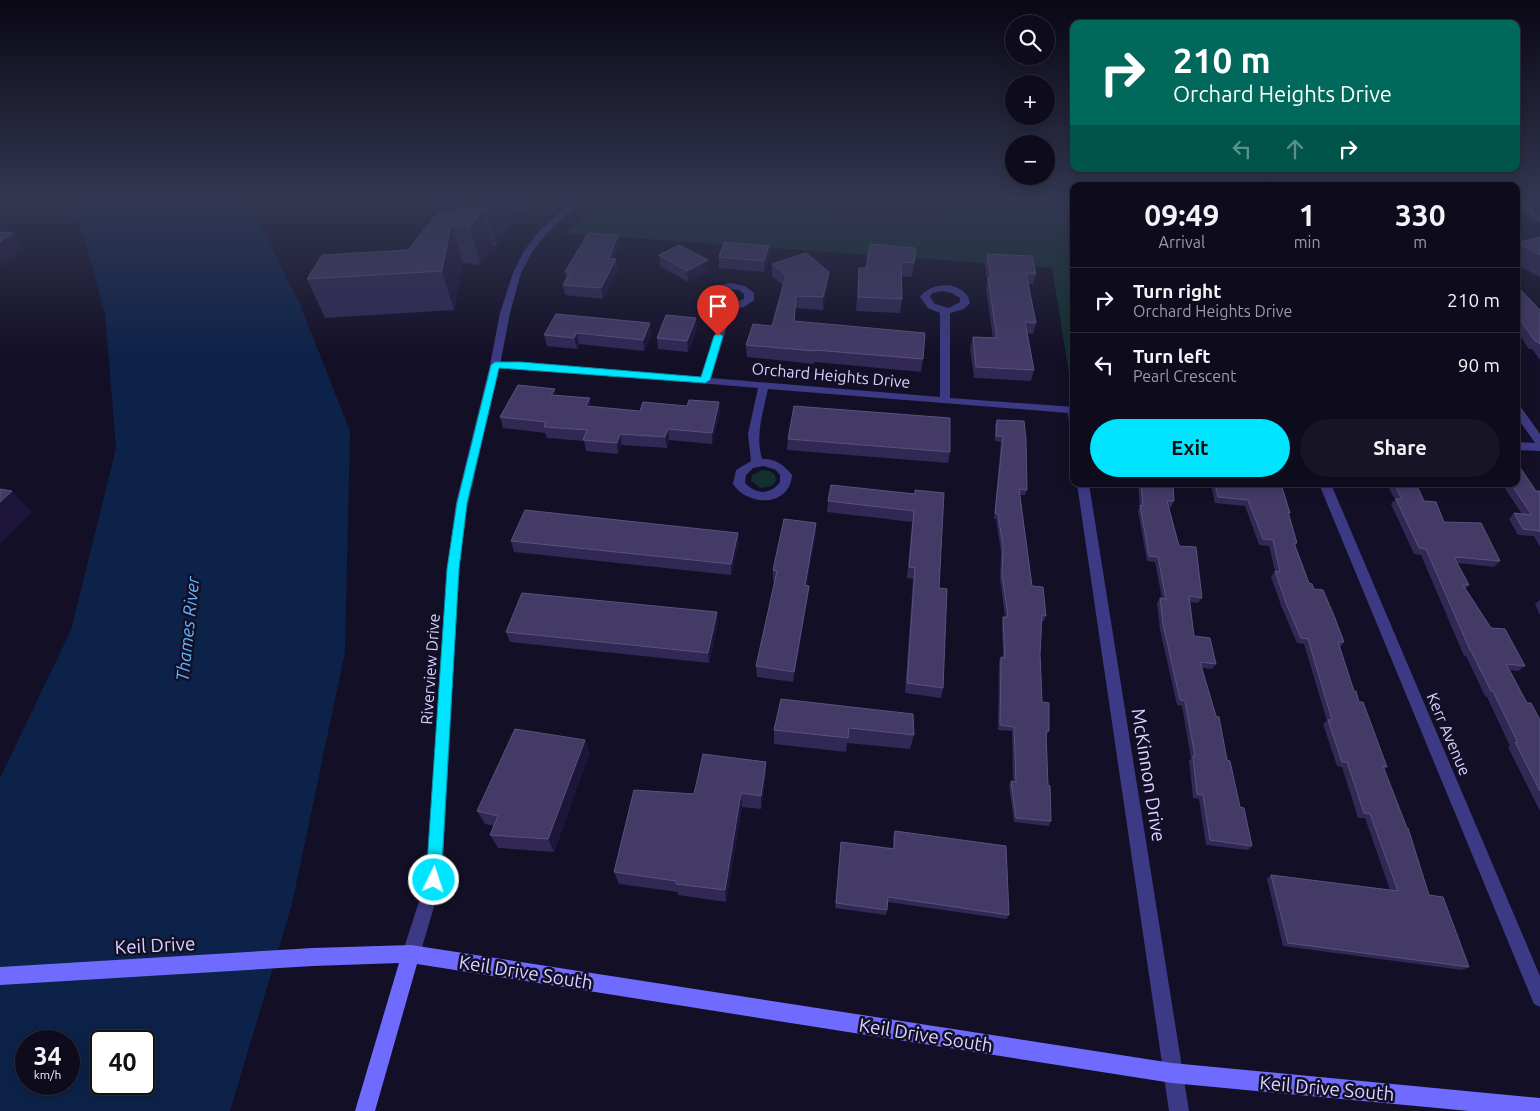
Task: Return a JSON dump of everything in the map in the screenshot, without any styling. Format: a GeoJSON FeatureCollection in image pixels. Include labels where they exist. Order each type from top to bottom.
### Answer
{"type":"FeatureCollection","features":[{"type":"Feature","properties":{"kind":"main road","name":"Keil Drive South"},"geometry":{"type":"LineString","coordinates":[[313,957],[411,954],[1172,1074],[1540,1108]]}},
{"type":"Feature","properties":{"kind":"main road"},"geometry":{"type":"LineString","coordinates":[[365,1111],[411,954]]}},
{"type":"Feature","properties":{"kind":"main road","name":"Keil Drive"},"geometry":{"type":"LineString","coordinates":[[0,976],[313,957]]}},
{"type":"Feature","properties":{"kind":"street","name":"Riverview Drive"},"geometry":{"type":"LineString","coordinates":[[411,954],[434,880],[453,569],[461,513],[505,313],[517,273],[528,254]]}},
{"type":"Feature","properties":{"kind":"street"},"geometry":{"type":"LineString","coordinates":[[705,380],[728,307]]}},
{"type":"Feature","properties":{"kind":"street"},"geometry":{"type":"LineString","coordinates":[[945,310],[945,401]]}},
{"type":"Feature","properties":{"kind":"street","name":"Orchard Heights Drive"},"geometry":{"type":"LineString","coordinates":[[495,365],[521,365],[1070,410]]}},
{"type":"Feature","properties":{"kind":"street"},"geometry":{"type":"LineString","coordinates":[[757,463],[753,453],[754,436],[764,385]]}},
{"type":"Feature","properties":{"kind":"street"},"geometry":{"type":"LineString","coordinates":[[1520,414],[1540,442]]}},
{"type":"Feature","properties":{"kind":"street"},"geometry":{"type":"LineString","coordinates":[[1520,446],[1540,447]]}},
{"type":"Feature","properties":{"kind":"street","name":"McKinnon Drive"},"geometry":{"type":"LineString","coordinates":[[1083,487],[1147,895],[1172,1074],[1180,1111]]}},
{"type":"Feature","properties":{"kind":"street","name":"Kerr Avenue"},"geometry":{"type":"LineString","coordinates":[[1326,487],[1540,998]]}},
{"type":"Feature","properties":{"kind":"green space"},"geometry":{"type":"Polygon","coordinates":[[[855,254],[1070,254],[1070,380],[1052,268],[855,254]]]}},
{"type":"Feature","properties":{"kind":"green space"},"geometry":{"type":"Polygon","coordinates":[[[762,470],[770,471],[775,475],[776,481],[772,486],[760,488],[751,481],[752,475],[762,470]]]}},
{"type":"Feature","properties":{"kind":"water","name":"Thames River"},"geometry":{"type":"Polygon","coordinates":[[[89,254],[274,254],[299,302],[350,431],[345,652],[292,904],[230,1111],[0,1111],[0,778],[71,630],[116,448],[105,314],[89,254]]]}},
{"type":"Feature","properties":{"kind":"building"},"geometry":{"type":"Polygon","coordinates":[[[445,254],[442,271],[307,279],[322,255],[445,254]]]}},
{"type":"Feature","properties":{"kind":"building"},"geometry":{"type":"Polygon","coordinates":[[[576,254],[611,254],[609,259],[616,259],[601,288],[563,285],[570,272],[565,272],[576,254]]]}},
{"type":"Feature","properties":{"kind":"building"},"geometry":{"type":"Polygon","coordinates":[[[696,254],[708,260],[687,271],[659,255],[696,254]]]}},
{"type":"Feature","properties":{"kind":"building"},"geometry":{"type":"Polygon","coordinates":[[[720,254],[766,254],[764,261],[719,257],[720,254]]]}},
{"type":"Feature","properties":{"kind":"building"},"geometry":{"type":"Polygon","coordinates":[[[807,254],[829,272],[823,297],[796,296],[794,321],[925,333],[923,359],[746,345],[753,324],[772,326],[786,275],[772,264],[807,254]]]}},
{"type":"Feature","properties":{"kind":"building"},"geometry":{"type":"Polygon","coordinates":[[[868,254],[915,254],[914,263],[901,262],[902,299],[858,297],[859,268],[866,268],[868,254]]]}},
{"type":"Feature","properties":{"kind":"building"},"geometry":{"type":"Polygon","coordinates":[[[987,254],[1032,256],[1036,274],[1026,273],[1036,323],[1025,322],[1034,370],[976,367],[973,337],[997,338],[988,278],[991,278],[987,254]]]}},
{"type":"Feature","properties":{"kind":"building"},"geometry":{"type":"Polygon","coordinates":[[[1520,289],[1540,310],[1540,344],[1535,341],[1521,321],[1520,289]]]}},
{"type":"Feature","properties":{"kind":"building"},"geometry":{"type":"Polygon","coordinates":[[[556,314],[650,323],[643,340],[577,333],[574,338],[544,335],[556,314]]]}},
{"type":"Feature","properties":{"kind":"building"},"geometry":{"type":"Polygon","coordinates":[[[666,315],[696,318],[687,341],[657,338],[666,315]]]}},
{"type":"Feature","properties":{"kind":"building"},"geometry":{"type":"Polygon","coordinates":[[[518,385],[555,389],[551,395],[590,398],[586,406],[640,411],[643,402],[687,406],[689,400],[719,402],[712,433],[668,429],[665,437],[620,434],[617,443],[583,440],[587,430],[544,427],[546,422],[500,417],[518,385]]]}},
{"type":"Feature","properties":{"kind":"building"},"geometry":{"type":"Polygon","coordinates":[[[794,406],[950,418],[950,452],[788,439],[794,406]]]}},
{"type":"Feature","properties":{"kind":"building"},"geometry":{"type":"Polygon","coordinates":[[[997,420],[1024,421],[1027,490],[1019,489],[1032,586],[1043,587],[1046,616],[1042,615],[1040,654],[1042,702],[1049,703],[1049,731],[1046,731],[1051,821],[1016,818],[1011,781],[1016,782],[1014,727],[1000,725],[1001,657],[1005,658],[1003,617],[1008,617],[1002,574],[1003,547],[998,514],[995,513],[1003,436],[996,436],[997,420]]]}},
{"type":"Feature","properties":{"kind":"building"},"geometry":{"type":"Polygon","coordinates":[[[1520,467],[1536,491],[1540,491],[1540,532],[1523,529],[1514,513],[1532,515],[1513,487],[1520,487],[1520,467]]]}},
{"type":"Feature","properties":{"kind":"building"},"geometry":{"type":"Polygon","coordinates":[[[831,485],[915,494],[915,490],[944,493],[939,588],[947,589],[943,688],[907,683],[915,568],[909,567],[914,511],[828,501],[831,485]]]}},
{"type":"Feature","properties":{"kind":"building"},"geometry":{"type":"Polygon","coordinates":[[[1141,487],[1173,487],[1174,501],[1167,501],[1179,546],[1196,547],[1202,598],[1189,596],[1194,636],[1210,638],[1216,664],[1200,662],[1216,716],[1219,717],[1227,760],[1230,761],[1240,807],[1244,808],[1252,846],[1210,840],[1203,795],[1197,794],[1193,756],[1195,756],[1185,701],[1180,700],[1163,624],[1160,598],[1166,599],[1158,557],[1149,556],[1140,505],[1143,506],[1141,487]]]}},
{"type":"Feature","properties":{"kind":"building"},"geometry":{"type":"Polygon","coordinates":[[[1216,487],[1282,487],[1297,543],[1294,543],[1309,583],[1312,584],[1314,589],[1323,590],[1335,618],[1344,642],[1338,642],[1354,691],[1356,691],[1359,702],[1363,702],[1387,767],[1383,766],[1408,828],[1429,895],[1443,897],[1469,967],[1288,943],[1271,875],[1398,891],[1370,814],[1364,813],[1347,762],[1342,762],[1328,720],[1332,720],[1308,639],[1301,638],[1275,571],[1280,572],[1273,540],[1263,539],[1248,500],[1218,497],[1216,487]]]}},
{"type":"Feature","properties":{"kind":"building"},"geometry":{"type":"Polygon","coordinates":[[[1396,487],[1417,487],[1424,501],[1436,502],[1444,522],[1481,523],[1500,561],[1454,557],[1469,585],[1463,585],[1491,628],[1505,629],[1525,666],[1506,664],[1527,703],[1531,703],[1540,720],[1540,791],[1515,742],[1518,743],[1493,691],[1491,691],[1470,650],[1426,549],[1419,548],[1396,499],[1402,499],[1396,487]]]}},
{"type":"Feature","properties":{"kind":"building"},"geometry":{"type":"Polygon","coordinates":[[[0,489],[12,491],[0,502],[0,489]]]}},
{"type":"Feature","properties":{"kind":"building"},"geometry":{"type":"Polygon","coordinates":[[[525,510],[738,533],[731,564],[511,541],[525,510]]]}},
{"type":"Feature","properties":{"kind":"building"},"geometry":{"type":"Polygon","coordinates":[[[784,519],[816,523],[805,585],[809,586],[794,672],[756,666],[777,571],[773,570],[784,519]]]}},
{"type":"Feature","properties":{"kind":"building"},"geometry":{"type":"Polygon","coordinates":[[[522,593],[717,612],[708,653],[506,632],[522,593]]]}},
{"type":"Feature","properties":{"kind":"building"},"geometry":{"type":"Polygon","coordinates":[[[781,699],[913,714],[914,735],[849,728],[848,738],[774,730],[781,699]]]}},
{"type":"Feature","properties":{"kind":"building"},"geometry":{"type":"Polygon","coordinates":[[[515,729],[585,740],[548,839],[490,835],[498,816],[477,811],[515,729]]]}},
{"type":"Feature","properties":{"kind":"building"},"geometry":{"type":"Polygon","coordinates":[[[703,754],[766,762],[761,796],[741,793],[725,890],[676,884],[676,881],[614,872],[634,790],[694,794],[703,754]]]}},
{"type":"Feature","properties":{"kind":"building"},"geometry":{"type":"Polygon","coordinates":[[[895,831],[1006,846],[1009,915],[888,897],[887,910],[836,903],[841,842],[894,849],[895,831]]]}},
{"type":"Feature","properties":{"kind":"route"},"geometry":{"type":"LineString","coordinates":[[434,880],[453,569],[462,503],[495,365],[521,365],[705,380],[718,336]]}}]}
